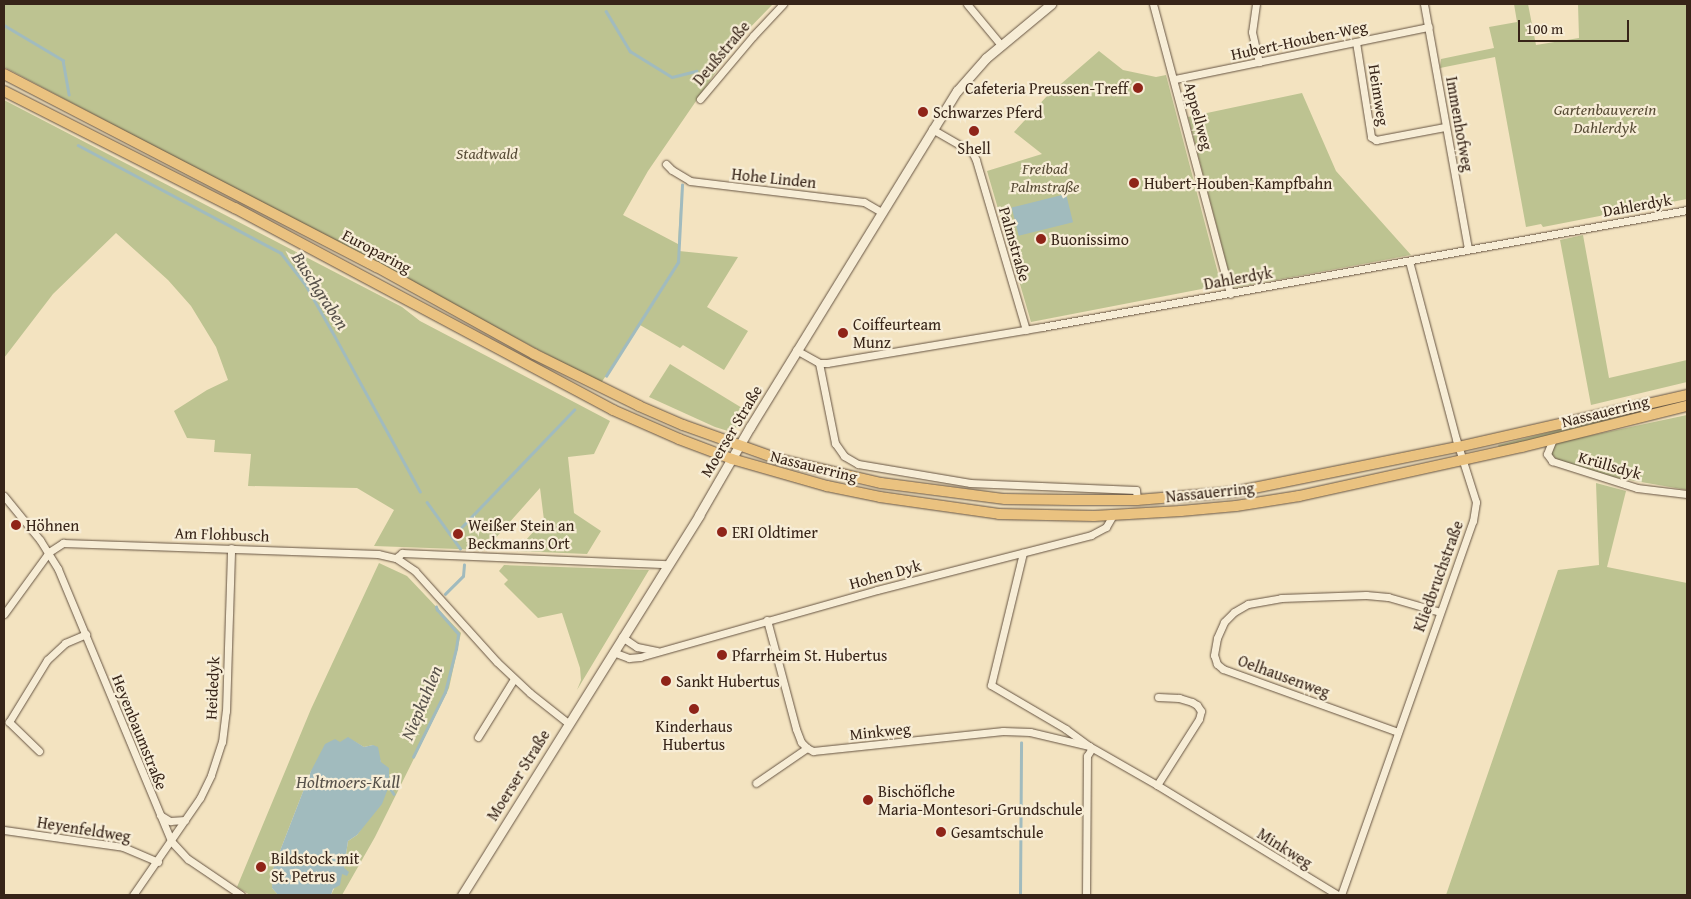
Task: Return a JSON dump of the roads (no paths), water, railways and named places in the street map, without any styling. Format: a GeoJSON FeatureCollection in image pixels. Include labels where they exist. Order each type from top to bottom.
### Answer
{"type":"FeatureCollection","features":[{"type":"Feature","properties":{"kind":"main road","name":"Moerser Straße"},"geometry":{"type":"LineString","coordinates":[[462,895],[668,564],[796,350],[932,129],[971,73],[1001,45],[1051,4]]}},
{"type":"Feature","properties":{"kind":"main road","name":"Europaring"},"geometry":{"type":"LineString","coordinates":[[4,74],[243,197],[597,386],[683,425],[740,445]]}},
{"type":"Feature","properties":{"kind":"main road","name":"Europaring"},"geometry":{"type":"LineString","coordinates":[[4,90],[235,208],[589,398],[678,439],[732,459]]}},
{"type":"Feature","properties":{"kind":"main road","name":"Nassauerring"},"geometry":{"type":"LineString","coordinates":[[740,445],[778,459],[882,484],[1005,499],[1234,492],[1458,447],[1687,395]]}},
{"type":"Feature","properties":{"kind":"main road","name":"Nassauerring"},"geometry":{"type":"LineString","coordinates":[[732,459],[827,486],[880,497],[1000,514],[1113,516],[1181,512],[1299,496],[1553,439],[1687,406]]}},
{"type":"Feature","properties":{"kind":"street","name":"Deußstraße"},"geometry":{"type":"LineString","coordinates":[[700,99],[752,36],[783,4]]}},
{"type":"Feature","properties":{"kind":"street"},"geometry":{"type":"LineString","coordinates":[[967,4],[1001,45]]}},
{"type":"Feature","properties":{"kind":"street","name":"Appellweg"},"geometry":{"type":"LineString","coordinates":[[1153,4],[1175,79],[1230,294]]}},
{"type":"Feature","properties":{"kind":"street"},"geometry":{"type":"LineString","coordinates":[[1256,4],[1252,32],[1259,62]]}},
{"type":"Feature","properties":{"kind":"street","name":"Immenhofweg"},"geometry":{"type":"LineString","coordinates":[[1424,4],[1468,249]]}},
{"type":"Feature","properties":{"kind":"street","name":"Hubert-Houben-Weg"},"geometry":{"type":"LineString","coordinates":[[1175,79],[1429,27]]}},
{"type":"Feature","properties":{"kind":"street","name":"Heimweg"},"geometry":{"type":"LineString","coordinates":[[1356,42],[1371,137],[1376,140],[1445,128]]}},
{"type":"Feature","properties":{"kind":"street","name":"Palmstraße"},"geometry":{"type":"LineString","coordinates":[[932,129],[972,152],[976,160],[1026,330]]}},
{"type":"Feature","properties":{"kind":"street","name":"Hohe Linden"},"geometry":{"type":"LineString","coordinates":[[666,164],[690,181],[864,202],[881,212]]}},
{"type":"Feature","properties":{"kind":"street","name":"Dahlerdyk"},"geometry":{"type":"LineString","coordinates":[[819,363],[1026,330],[1687,211]]}},
{"type":"Feature","properties":{"kind":"street","name":"Kliedbruchstraße"},"geometry":{"type":"LineString","coordinates":[[1340,895],[1473,521],[1476,502],[1458,447],[1409,261]]}},
{"type":"Feature","properties":{"kind":"street"},"geometry":{"type":"LineString","coordinates":[[796,350],[819,363]]}},
{"type":"Feature","properties":{"kind":"street","name":"Nassauerring"},"geometry":{"type":"LineString","coordinates":[[819,363],[834,443],[844,456],[858,464],[970,483],[1136,495]]}},
{"type":"Feature","properties":{"kind":"street","name":"Krüllsdyk"},"geometry":{"type":"LineString","coordinates":[[1553,439],[1547,454],[1548,459],[1594,476],[1637,488],[1687,494]]}},
{"type":"Feature","properties":{"kind":"street","name":"Heyenbaumstraße"},"geometry":{"type":"LineString","coordinates":[[4,496],[49,552],[71,596],[171,841],[188,860],[241,895]]}},
{"type":"Feature","properties":{"kind":"street","name":"Hohen Dyk"},"geometry":{"type":"LineString","coordinates":[[613,652],[628,658],[640,657],[767,620],[1092,535],[1106,527],[1113,516]]}},
{"type":"Feature","properties":{"kind":"street","name":"Am Flohbusch"},"geometry":{"type":"LineString","coordinates":[[49,552],[63,543],[71,542],[378,554],[396,558],[415,571],[514,679],[568,723]]}},
{"type":"Feature","properties":{"kind":"street","name":"Heidedyk"},"geometry":{"type":"LineString","coordinates":[[133,895],[158,862],[206,788],[223,735],[226,711],[231,548]]}},
{"type":"Feature","properties":{"kind":"street"},"geometry":{"type":"LineString","coordinates":[[4,614],[49,552]]}},
{"type":"Feature","properties":{"kind":"street","name":"Am Flohbusch"},"geometry":{"type":"LineString","coordinates":[[396,558],[402,553],[668,564]]}},
{"type":"Feature","properties":{"kind":"street","name":"Minkweg"},"geometry":{"type":"LineString","coordinates":[[1023,553],[991,685],[1066,729],[1090,747],[1340,895]]}},
{"type":"Feature","properties":{"kind":"street","name":"Oelhausenweg"},"geometry":{"type":"LineString","coordinates":[[1398,732],[1223,669],[1217,664],[1214,655],[1217,638],[1224,622],[1234,612],[1248,604],[1281,598],[1366,594],[1388,597],[1440,612]]}},
{"type":"Feature","properties":{"kind":"street"},"geometry":{"type":"LineString","coordinates":[[756,783],[806,748],[796,729],[767,620]]}},
{"type":"Feature","properties":{"kind":"street"},"geometry":{"type":"LineString","coordinates":[[39,752],[6,723],[47,660],[65,643],[86,634]]}},
{"type":"Feature","properties":{"kind":"street"},"geometry":{"type":"LineString","coordinates":[[622,637],[637,647],[657,651]]}},
{"type":"Feature","properties":{"kind":"street"},"geometry":{"type":"LineString","coordinates":[[478,737],[514,679]]}},
{"type":"Feature","properties":{"kind":"street"},"geometry":{"type":"LineString","coordinates":[[1157,785],[1199,719],[1201,711],[1197,705],[1185,700],[1158,697]]}},
{"type":"Feature","properties":{"kind":"street","name":"Minkweg"},"geometry":{"type":"LineString","coordinates":[[806,748],[824,751],[1003,731],[1030,732],[1090,747]]}},
{"type":"Feature","properties":{"kind":"street"},"geometry":{"type":"LineString","coordinates":[[1086,895],[1087,756],[1090,747]]}},
{"type":"Feature","properties":{"kind":"street"},"geometry":{"type":"LineString","coordinates":[[159,814],[170,821],[185,820]]}},
{"type":"Feature","properties":{"kind":"street","name":"Heyenfeldweg"},"geometry":{"type":"LineString","coordinates":[[4,830],[123,847],[158,862]]}},
{"type":"Feature","properties":{"kind":"water"},"geometry":{"type":"Polygon","coordinates":[[[1066,194],[1073,222],[1019,236],[1012,208],[1066,194]]]}},
{"type":"Feature","properties":{"kind":"water","name":"Holtmoers-Kull"},"geometry":{"type":"Polygon","coordinates":[[[348,737],[364,747],[373,745],[378,747],[381,762],[389,768],[389,786],[382,804],[357,835],[348,841],[344,868],[349,872],[347,876],[342,874],[340,885],[333,889],[331,895],[278,895],[272,888],[273,869],[311,771],[325,744],[335,739],[340,742],[348,737]]]}},
{"type":"Feature","properties":{"kind":"waterway"},"geometry":{"type":"LineString","coordinates":[[606,11],[630,51],[672,77],[696,71]]}},
{"type":"Feature","properties":{"kind":"waterway","name":"Buschgraben"},"geometry":{"type":"LineString","coordinates":[[4,25],[63,60],[69,94]]}},
{"type":"Feature","properties":{"kind":"waterway","name":"Buschgraben"},"geometry":{"type":"LineString","coordinates":[[78,145],[281,253],[304,282],[420,491]]}},
{"type":"Feature","properties":{"kind":"waterway","name":"Buschgraben"},"geometry":{"type":"LineString","coordinates":[[606,376],[678,262],[682,185]]}},
{"type":"Feature","properties":{"kind":"waterway","name":"Buschgraben"},"geometry":{"type":"LineString","coordinates":[[453,536],[574,410]]}},
{"type":"Feature","properties":{"kind":"waterway","name":"Buschgraben"},"geometry":{"type":"LineString","coordinates":[[427,502],[460,548]]}},
{"type":"Feature","properties":{"kind":"waterway","name":"Niepkuhlen"},"geometry":{"type":"LineString","coordinates":[[445,594],[463,576],[464,565]]}},
{"type":"Feature","properties":{"kind":"waterway","name":"Niepkuhlen"},"geometry":{"type":"LineString","coordinates":[[413,757],[445,692],[456,649],[458,634],[436,607]]}},
{"type":"Feature","properties":{"kind":"waterway"},"geometry":{"type":"LineString","coordinates":[[1020,895],[1021,743]]}},
{"type":"Feature","properties":{"kind":"waterway","name":"Niepkuhlen"},"geometry":{"type":"LineString","coordinates":[[389,786],[394,794]]}},
{"type":"Feature","properties":{"kind":"place","name":"Cafeteria Preussen-Treff"},"geometry":{"type":"Point","coordinates":[1138,88]}},
{"type":"Feature","properties":{"kind":"place","name":"Schwarzes Pferd"},"geometry":{"type":"Point","coordinates":[923,112]}},
{"type":"Feature","properties":{"kind":"place","name":"Shell"},"geometry":{"type":"Point","coordinates":[974,131]}},
{"type":"Feature","properties":{"kind":"place","name":"Hubert-Houben-Kampfbahn"},"geometry":{"type":"Point","coordinates":[1134,183]}},
{"type":"Feature","properties":{"kind":"place","name":"Buonissimo"},"geometry":{"type":"Point","coordinates":[1041,239]}},
{"type":"Feature","properties":{"kind":"place","name":"Coiffeurteam Munz"},"geometry":{"type":"Point","coordinates":[843,333]}},
{"type":"Feature","properties":{"kind":"place","name":"Höhnen"},"geometry":{"type":"Point","coordinates":[16,525]}},
{"type":"Feature","properties":{"kind":"place","name":"ERI Oldtimer"},"geometry":{"type":"Point","coordinates":[722,532]}},
{"type":"Feature","properties":{"kind":"place","name":"Weißer Stein an Beckmanns Ort"},"geometry":{"type":"Point","coordinates":[458,534]}},
{"type":"Feature","properties":{"kind":"place","name":"Pfarrheim St. Hubertus"},"geometry":{"type":"Point","coordinates":[722,655]}},
{"type":"Feature","properties":{"kind":"place","name":"Sankt Hubertus"},"geometry":{"type":"Point","coordinates":[666,681]}},
{"type":"Feature","properties":{"kind":"place","name":"Kinderhaus Hubertus"},"geometry":{"type":"Point","coordinates":[694,709]}},
{"type":"Feature","properties":{"kind":"place","name":"Bischöflche Maria-Montesori-Grundschule"},"geometry":{"type":"Point","coordinates":[868,800]}},
{"type":"Feature","properties":{"kind":"place","name":"Gesamtschule"},"geometry":{"type":"Point","coordinates":[941,832]}},
{"type":"Feature","properties":{"kind":"place","name":"Bildstock mit St. Petrus"},"geometry":{"type":"Point","coordinates":[261,867]}},
{"type":"Feature","properties":{"kind":"park label","name":"Gartenbauverein Dahlerdyk"},"geometry":{"type":"Point","coordinates":[1605,118]}},
{"type":"Feature","properties":{"kind":"park label","name":"Stadtwald"},"geometry":{"type":"Point","coordinates":[487,153]}},
{"type":"Feature","properties":{"kind":"park label","name":"Freibad Palmstraße"},"geometry":{"type":"Point","coordinates":[1045,177]}}]}
